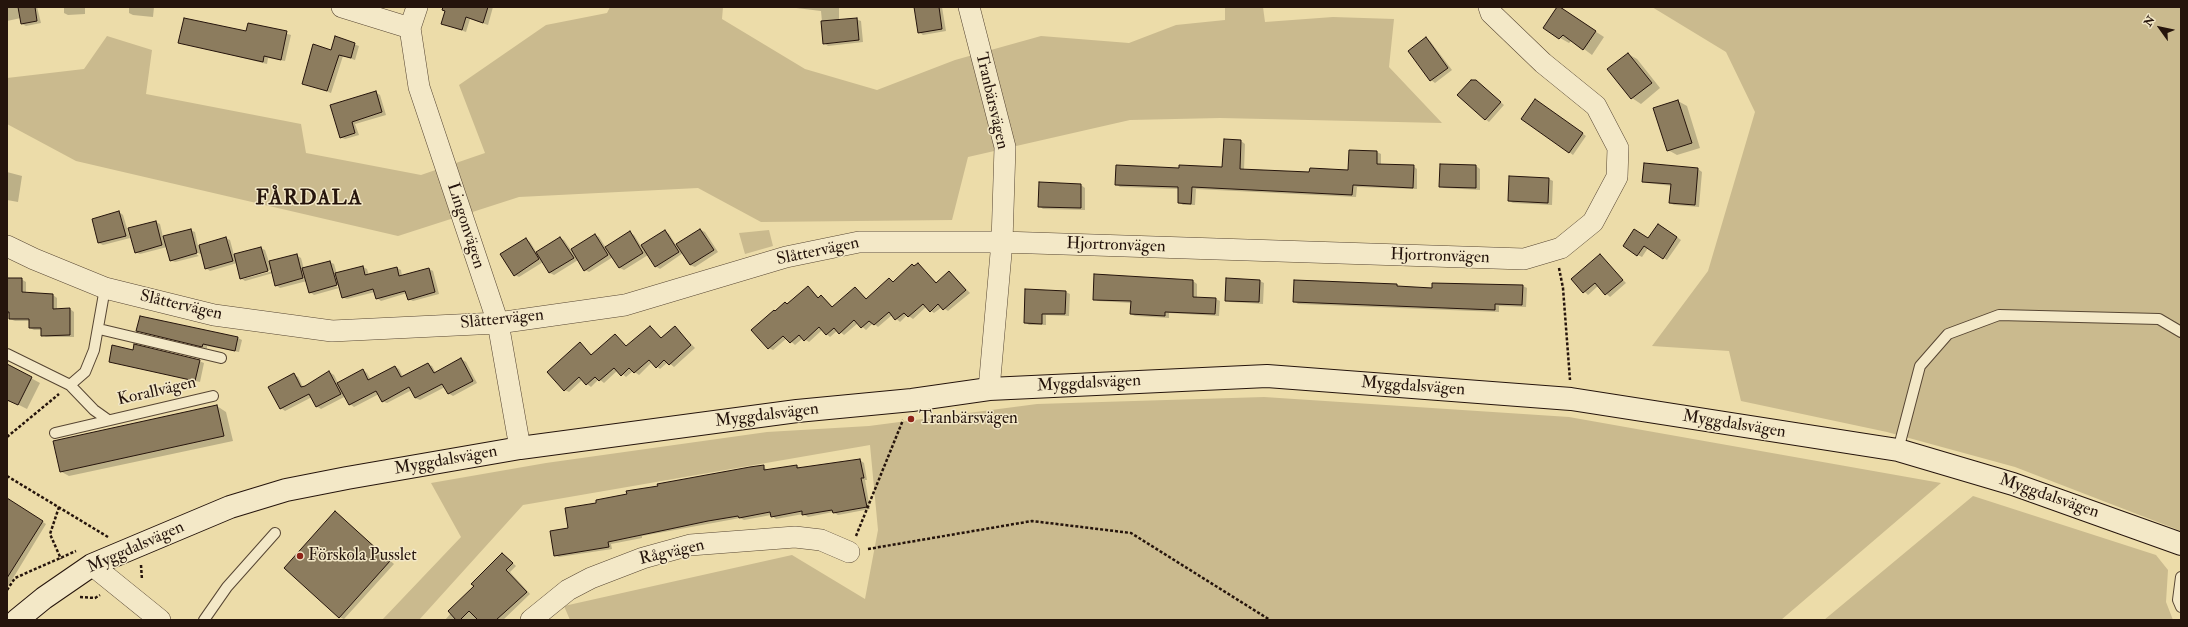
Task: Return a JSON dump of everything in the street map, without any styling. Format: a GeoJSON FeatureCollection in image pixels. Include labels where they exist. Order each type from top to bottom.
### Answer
{"type":"FeatureCollection","features":[{"type":"Feature","properties":{"kind":"street"},"geometry":{"type":"LineString","coordinates":[[342,7],[410,28]]}},
{"type":"Feature","properties":{"kind":"street","name":"Lingonvägen"},"geometry":{"type":"LineString","coordinates":[[417,7],[410,28],[419,87],[498,323],[520,448]]}},
{"type":"Feature","properties":{"kind":"street","name":"Tranbärsvägen"},"geometry":{"type":"LineString","coordinates":[[969,7],[1005,147],[1002,242],[990,389]]}},
{"type":"Feature","properties":{"kind":"street","name":"Hjortronvägen"},"geometry":{"type":"LineString","coordinates":[[1002,242],[1524,260],[1561,248],[1593,222],[1617,177],[1618,148],[1596,106],[1543,63],[1491,13],[1489,7]]}},
{"type":"Feature","properties":{"kind":"street","name":"Slåttervägen"},"geometry":{"type":"LineString","coordinates":[[7,246],[34,259],[106,288],[214,315],[332,331],[498,323],[625,305],[786,257],[859,242],[1002,242]]}},
{"type":"Feature","properties":{"kind":"street","name":"Myggdalsvägen"},"geometry":{"type":"LineString","coordinates":[[17,620],[70,580],[85,557],[131,548],[230,507],[286,490],[520,448],[797,411],[912,400],[990,389],[1267,376],[1571,399],[1898,450],[2013,484],[2181,544]]}},
{"type":"Feature","properties":{"kind":"street","name":"Rågvägen"},"geometry":{"type":"LineString","coordinates":[[531,620],[568,590],[591,578],[644,558],[690,545],[795,537],[821,540],[849,552]]}},
{"type":"Feature","properties":{"kind":"street"},"geometry":{"type":"LineString","coordinates":[[85,557],[115,584],[160,620]]}},
{"type":"Feature","properties":{"kind":"lane"},"geometry":{"type":"LineString","coordinates":[[70,385],[86,372],[94,350],[99,329],[106,288]]}},
{"type":"Feature","properties":{"kind":"lane"},"geometry":{"type":"LineString","coordinates":[[1898,450],[1920,366],[1948,334],[1999,316],[2160,319],[2181,332]]}},
{"type":"Feature","properties":{"kind":"lane"},"geometry":{"type":"LineString","coordinates":[[99,329],[221,358]]}},
{"type":"Feature","properties":{"kind":"lane","name":"Korallvägen"},"geometry":{"type":"LineString","coordinates":[[7,354],[70,385],[94,410],[108,420]]}},
{"type":"Feature","properties":{"kind":"lane","name":"Korallvägen"},"geometry":{"type":"LineString","coordinates":[[55,433],[213,396]]}},
{"type":"Feature","properties":{"kind":"lane"},"geometry":{"type":"LineString","coordinates":[[204,620],[228,587],[275,533]]}},
{"type":"Feature","properties":{"kind":"lane"},"geometry":{"type":"LineString","coordinates":[[2181,577],[2178,600],[2181,607]]}},
{"type":"Feature","properties":{"kind":"path"},"geometry":{"type":"LineString","coordinates":[[1550,251],[1559,267],[1563,288],[1571,399]]}},
{"type":"Feature","properties":{"kind":"path"},"geometry":{"type":"LineString","coordinates":[[7,437],[70,385]]}},
{"type":"Feature","properties":{"kind":"path"},"geometry":{"type":"LineString","coordinates":[[849,552],[912,400]]}},
{"type":"Feature","properties":{"kind":"path"},"geometry":{"type":"LineString","coordinates":[[7,476],[110,538],[104,541]]}},
{"type":"Feature","properties":{"kind":"path"},"geometry":{"type":"LineString","coordinates":[[59,507],[50,534],[76,597],[95,598],[141,566],[131,548]]}},
{"type":"Feature","properties":{"kind":"path"},"geometry":{"type":"LineString","coordinates":[[849,552],[1032,521],[1131,533],[1270,620]]}},
{"type":"Feature","properties":{"kind":"path"},"geometry":{"type":"LineString","coordinates":[[7,590],[15,578],[60,558],[85,557]]}},
{"type":"Feature","properties":{"kind":"shaded area"},"geometry":{"type":"Polygon","coordinates":[[[610,7],[723,7],[722,19],[805,69],[877,90],[955,60],[1041,36],[1129,43],[1176,25],[1225,20],[1225,7],[1263,7],[1265,22],[1333,17],[1394,19],[1389,67],[1442,123],[1220,118],[1130,120],[968,157],[952,220],[761,222],[698,188],[519,197],[398,236],[76,161],[7,124],[7,78],[84,69],[107,36],[152,50],[146,94],[301,124],[306,153],[421,175],[485,153],[459,85],[546,25],[607,13],[610,7]]]}},
{"type":"Feature","properties":{"kind":"shaded area"},"geometry":{"type":"Polygon","coordinates":[[[1652,7],[2181,7],[2181,531],[2015,467],[1887,432],[1741,401],[1729,351],[1652,346],[1708,271],[1755,112],[1726,52],[1652,7]]]}},
{"type":"Feature","properties":{"kind":"shaded area"},"geometry":{"type":"Polygon","coordinates":[[[769,230],[773,246],[745,254],[739,233],[769,230]]]}},
{"type":"Feature","properties":{"kind":"shaded area"},"geometry":{"type":"Polygon","coordinates":[[[1264,397],[1569,417],[1941,483],[1781,620],[570,620],[564,606],[792,555],[865,599],[878,530],[870,445],[523,505],[419,620],[382,620],[461,537],[431,483],[546,463],[767,432],[869,426],[1037,404],[1264,397]]]}},
{"type":"Feature","properties":{"kind":"shaded area"},"geometry":{"type":"Polygon","coordinates":[[[1973,496],[2156,555],[2168,570],[2166,602],[2173,620],[1824,620],[1973,496]]]}},
{"type":"Feature","properties":{"kind":"building"},"geometry":{"type":"Polygon","coordinates":[[[18,7],[35,7],[37,21],[21,24],[18,7]]]}},
{"type":"Feature","properties":{"kind":"building"},"geometry":{"type":"Polygon","coordinates":[[[443,7],[488,7],[483,23],[466,17],[462,30],[441,24],[445,11],[442,10],[443,7]]]}},
{"type":"Feature","properties":{"kind":"building"},"geometry":{"type":"Polygon","coordinates":[[[914,7],[939,7],[942,29],[918,33],[914,7]]]}},
{"type":"Feature","properties":{"kind":"building"},"geometry":{"type":"Polygon","coordinates":[[[1557,7],[1560,7],[1596,31],[1583,50],[1563,35],[1559,39],[1543,28],[1557,7]]]}},
{"type":"Feature","properties":{"kind":"building"},"geometry":{"type":"Polygon","coordinates":[[[184,18],[246,31],[248,23],[287,31],[281,60],[264,56],[263,62],[178,43],[184,18]]]}},
{"type":"Feature","properties":{"kind":"building"},"geometry":{"type":"Polygon","coordinates":[[[857,18],[859,40],[823,44],[821,21],[857,18]]]}},
{"type":"Feature","properties":{"kind":"building"},"geometry":{"type":"Polygon","coordinates":[[[335,36],[355,43],[351,58],[339,55],[327,91],[302,84],[313,44],[331,50],[335,36]]]}},
{"type":"Feature","properties":{"kind":"building"},"geometry":{"type":"Polygon","coordinates":[[[1426,37],[1448,68],[1430,81],[1408,51],[1426,37]]]}},
{"type":"Feature","properties":{"kind":"building"},"geometry":{"type":"Polygon","coordinates":[[[1628,53],[1652,83],[1631,99],[1607,69],[1628,53]]]}},
{"type":"Feature","properties":{"kind":"building"},"geometry":{"type":"Polygon","coordinates":[[[1471,80],[1476,80],[1501,102],[1485,120],[1457,95],[1471,80]]]}},
{"type":"Feature","properties":{"kind":"building"},"geometry":{"type":"Polygon","coordinates":[[[376,91],[382,112],[352,122],[355,133],[340,138],[330,105],[376,91]]]}},
{"type":"Feature","properties":{"kind":"building"},"geometry":{"type":"Polygon","coordinates":[[[1535,99],[1583,133],[1569,153],[1521,119],[1535,99]]]}},
{"type":"Feature","properties":{"kind":"building"},"geometry":{"type":"Polygon","coordinates":[[[1678,100],[1692,143],[1667,151],[1653,108],[1678,100]]]}},
{"type":"Feature","properties":{"kind":"building"},"geometry":{"type":"Polygon","coordinates":[[[1224,139],[1241,140],[1240,169],[1309,172],[1310,168],[1348,170],[1349,150],[1377,151],[1377,164],[1414,165],[1413,188],[1353,185],[1352,195],[1192,187],[1191,204],[1178,203],[1178,187],[1115,185],[1116,165],[1179,168],[1179,165],[1222,167],[1224,139]]]}},
{"type":"Feature","properties":{"kind":"building"},"geometry":{"type":"Polygon","coordinates":[[[1644,163],[1698,168],[1695,205],[1669,203],[1671,184],[1642,182],[1644,163]]]}},
{"type":"Feature","properties":{"kind":"building"},"geometry":{"type":"Polygon","coordinates":[[[1440,164],[1476,165],[1476,188],[1439,187],[1440,164]]]}},
{"type":"Feature","properties":{"kind":"building"},"geometry":{"type":"Polygon","coordinates":[[[1509,176],[1549,178],[1548,203],[1508,201],[1509,176]]]}},
{"type":"Feature","properties":{"kind":"building"},"geometry":{"type":"Polygon","coordinates":[[[1039,182],[1081,184],[1081,208],[1038,207],[1039,182]]]}},
{"type":"Feature","properties":{"kind":"building"},"geometry":{"type":"Polygon","coordinates":[[[119,211],[126,236],[98,243],[92,219],[119,211]]]}},
{"type":"Feature","properties":{"kind":"building"},"geometry":{"type":"Polygon","coordinates":[[[156,221],[162,245],[135,253],[128,228],[156,221]]]}},
{"type":"Feature","properties":{"kind":"building"},"geometry":{"type":"Polygon","coordinates":[[[1658,224],[1677,237],[1663,259],[1644,246],[1637,256],[1623,246],[1634,229],[1648,238],[1658,224]]]}},
{"type":"Feature","properties":{"kind":"building"},"geometry":{"type":"Polygon","coordinates":[[[191,229],[197,253],[170,261],[163,236],[191,229]]]}},
{"type":"Feature","properties":{"kind":"building"},"geometry":{"type":"Polygon","coordinates":[[[700,229],[714,250],[690,265],[676,244],[700,229]]]}},
{"type":"Feature","properties":{"kind":"building"},"geometry":{"type":"Polygon","coordinates":[[[665,230],[679,252],[655,267],[641,245],[665,230]]]}},
{"type":"Feature","properties":{"kind":"building"},"geometry":{"type":"Polygon","coordinates":[[[630,231],[643,253],[619,268],[605,247],[630,231]]]}},
{"type":"Feature","properties":{"kind":"building"},"geometry":{"type":"Polygon","coordinates":[[[595,234],[608,255],[584,271],[571,249],[595,234]]]}},
{"type":"Feature","properties":{"kind":"building"},"geometry":{"type":"Polygon","coordinates":[[[226,237],[233,261],[205,269],[199,245],[226,237]]]}},
{"type":"Feature","properties":{"kind":"building"},"geometry":{"type":"Polygon","coordinates":[[[560,237],[574,258],[549,273],[536,252],[560,237]]]}},
{"type":"Feature","properties":{"kind":"building"},"geometry":{"type":"Polygon","coordinates":[[[526,238],[539,259],[514,276],[500,254],[526,238]]]}},
{"type":"Feature","properties":{"kind":"building"},"geometry":{"type":"Polygon","coordinates":[[[261,247],[268,271],[240,279],[234,254],[261,247]]]}},
{"type":"Feature","properties":{"kind":"building"},"geometry":{"type":"Polygon","coordinates":[[[297,254],[303,278],[275,286],[269,261],[297,254]]]}},
{"type":"Feature","properties":{"kind":"building"},"geometry":{"type":"Polygon","coordinates":[[[1600,254],[1623,280],[1605,295],[1595,283],[1583,293],[1571,279],[1600,254]]]}},
{"type":"Feature","properties":{"kind":"building"},"geometry":{"type":"Polygon","coordinates":[[[330,261],[337,285],[309,293],[302,268],[330,261]]]}},
{"type":"Feature","properties":{"kind":"building"},"geometry":{"type":"Polygon","coordinates":[[[918,263],[936,283],[949,271],[966,290],[943,310],[938,304],[930,312],[923,304],[908,317],[904,313],[895,320],[889,312],[874,325],[869,321],[861,328],[854,320],[839,334],[834,328],[826,335],[819,327],[804,341],[799,335],[790,343],[783,336],[768,349],[751,330],[774,310],[775,311],[785,302],[787,304],[808,286],[818,298],[821,295],[832,307],[855,287],[866,299],[889,278],[893,282],[912,264],[914,266],[918,263]]]}},
{"type":"Feature","properties":{"kind":"building"},"geometry":{"type":"Polygon","coordinates":[[[363,266],[365,275],[397,267],[399,276],[429,268],[435,292],[408,300],[405,291],[376,299],[373,289],[342,298],[335,273],[363,266]]]}},
{"type":"Feature","properties":{"kind":"building"},"geometry":{"type":"Polygon","coordinates":[[[1094,274],[1193,280],[1193,297],[1216,298],[1215,314],[1165,312],[1165,316],[1130,314],[1131,301],[1093,300],[1094,274]]]}},
{"type":"Feature","properties":{"kind":"building"},"geometry":{"type":"Polygon","coordinates":[[[7,278],[22,278],[22,292],[53,294],[53,309],[70,308],[70,335],[41,336],[41,328],[29,328],[29,319],[9,319],[9,312],[7,312],[7,278]]]}},
{"type":"Feature","properties":{"kind":"building"},"geometry":{"type":"Polygon","coordinates":[[[1226,278],[1260,280],[1259,302],[1225,301],[1226,278]]]}},
{"type":"Feature","properties":{"kind":"building"},"geometry":{"type":"Polygon","coordinates":[[[1294,280],[1397,284],[1397,286],[1432,288],[1432,283],[1523,285],[1522,305],[1495,304],[1495,310],[1293,302],[1294,280]]]}},
{"type":"Feature","properties":{"kind":"building"},"geometry":{"type":"Polygon","coordinates":[[[1025,289],[1066,291],[1065,314],[1042,314],[1042,324],[1024,323],[1025,289]]]}},
{"type":"Feature","properties":{"kind":"building"},"geometry":{"type":"Polygon","coordinates":[[[140,316],[238,337],[235,351],[203,344],[202,347],[136,331],[140,316]]]}},
{"type":"Feature","properties":{"kind":"building"},"geometry":{"type":"Polygon","coordinates":[[[650,326],[661,338],[675,326],[691,345],[669,365],[664,360],[656,368],[649,360],[634,373],[629,368],[621,376],[614,368],[599,381],[595,377],[586,385],[579,377],[564,391],[547,372],[580,342],[591,355],[615,334],[626,346],[650,326]]]}},
{"type":"Feature","properties":{"kind":"building"},"geometry":{"type":"Polygon","coordinates":[[[134,344],[200,360],[195,381],[109,362],[112,345],[133,350],[134,344]]]}},
{"type":"Feature","properties":{"kind":"building"},"geometry":{"type":"Polygon","coordinates":[[[461,358],[473,381],[448,394],[442,384],[415,398],[409,387],[382,402],[376,391],[349,405],[337,383],[363,369],[368,380],[395,366],[401,377],[428,363],[434,373],[461,358]]]}},
{"type":"Feature","properties":{"kind":"building"},"geometry":{"type":"Polygon","coordinates":[[[7,364],[32,377],[18,405],[7,400],[7,364]]]}},
{"type":"Feature","properties":{"kind":"building"},"geometry":{"type":"Polygon","coordinates":[[[329,371],[341,394],[316,407],[309,394],[280,409],[268,387],[294,373],[301,387],[305,386],[329,371]]]}},
{"type":"Feature","properties":{"kind":"building"},"geometry":{"type":"Polygon","coordinates":[[[217,405],[224,436],[60,472],[53,441],[217,405]]]}},
{"type":"Feature","properties":{"kind":"building"},"geometry":{"type":"Polygon","coordinates":[[[860,459],[864,478],[861,478],[867,507],[833,513],[832,510],[802,515],[802,511],[771,517],[770,512],[739,518],[738,516],[608,542],[609,547],[554,556],[550,531],[568,528],[565,508],[596,503],[596,500],[627,494],[626,491],[658,486],[657,484],[750,467],[764,465],[764,470],[797,465],[797,468],[860,459]]]}},
{"type":"Feature","properties":{"kind":"building"},"geometry":{"type":"Polygon","coordinates":[[[7,498],[43,521],[7,578],[7,498]]]}},
{"type":"Feature","properties":{"kind":"building"},"geometry":{"type":"Polygon","coordinates":[[[335,511],[390,561],[339,618],[284,568],[335,511]]]}},
{"type":"Feature","properties":{"kind":"building"},"geometry":{"type":"Polygon","coordinates":[[[502,553],[513,563],[506,570],[527,592],[496,620],[478,620],[469,611],[460,620],[456,620],[448,611],[474,586],[471,584],[502,553]]]}},
{"type":"Feature","properties":{"kind":"place","name":"Tranbärsvägen"},"geometry":{"type":"Point","coordinates":[911,419]}},
{"type":"Feature","properties":{"kind":"place","name":"Förskola Pusslet"},"geometry":{"type":"Point","coordinates":[300,556]}},
{"type":"Feature","properties":{"kind":"district","name":"FÅRDALA"},"geometry":{"type":"Point","coordinates":[309,199]}}]}
